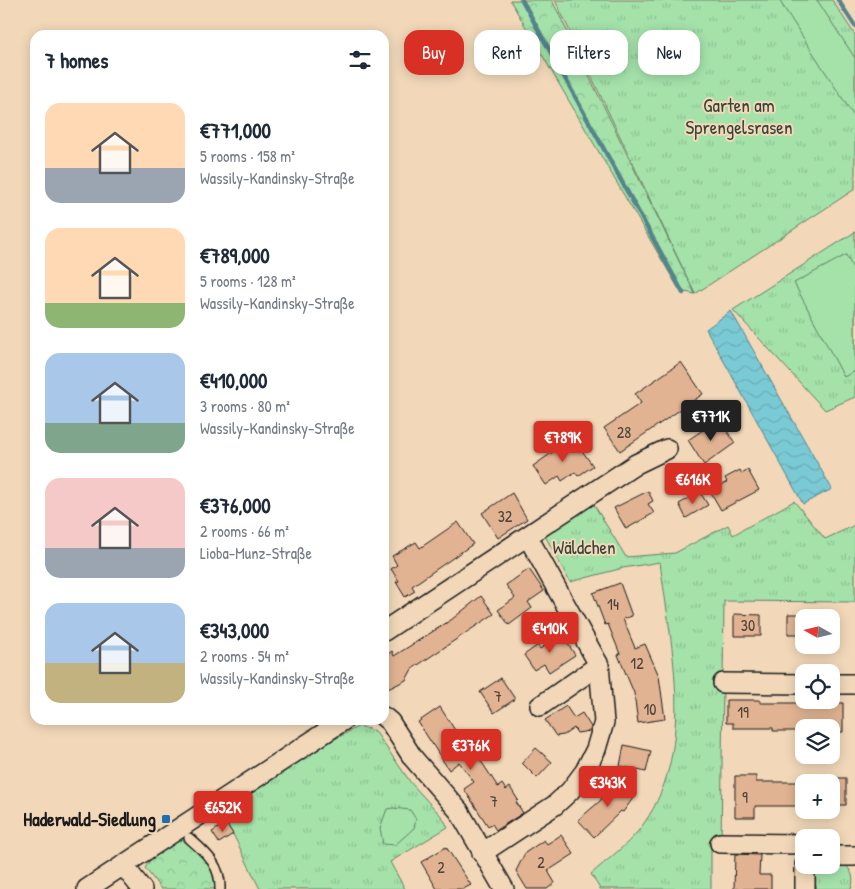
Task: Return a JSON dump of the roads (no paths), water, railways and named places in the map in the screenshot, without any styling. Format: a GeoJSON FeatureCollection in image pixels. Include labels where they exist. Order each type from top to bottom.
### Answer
{"type":"FeatureCollection","features":[{"type":"Feature","properties":{"kind":"street"},"geometry":{"type":"LineString","coordinates":[[389,628],[636,464],[667,449]]}},
{"type":"Feature","properties":{"kind":"street"},"geometry":{"type":"LineString","coordinates":[[482,853],[555,804],[570,791],[585,771],[596,749],[604,722],[599,665],[528,537]]}},
{"type":"Feature","properties":{"kind":"street"},"geometry":{"type":"LineString","coordinates":[[540,706],[599,665]]}},
{"type":"Feature","properties":{"kind":"street"},"geometry":{"type":"LineString","coordinates":[[723,683],[795,684]]}},
{"type":"Feature","properties":{"kind":"street"},"geometry":{"type":"LineString","coordinates":[[840,684],[855,684]]}},
{"type":"Feature","properties":{"kind":"street"},"geometry":{"type":"LineString","coordinates":[[389,721],[413,758],[459,811],[504,889]]}},
{"type":"Feature","properties":{"kind":"street"},"geometry":{"type":"LineString","coordinates":[[86,889],[336,725]]}},
{"type":"Feature","properties":{"kind":"street"},"geometry":{"type":"LineString","coordinates":[[720,843],[795,844]]}},
{"type":"Feature","properties":{"kind":"street"},"geometry":{"type":"LineString","coordinates":[[840,856],[855,856]]}},
{"type":"Feature","properties":{"kind":"street"},"geometry":{"type":"LineString","coordinates":[[123,865],[142,889]]}},
{"type":"Feature","properties":{"kind":"street"},"geometry":{"type":"LineString","coordinates":[[805,874],[805,889]]}},
{"type":"Feature","properties":{"kind":"lane"},"geometry":{"type":"LineString","coordinates":[[189,838],[210,856],[220,874],[220,889]]}},
{"type":"Feature","properties":{"kind":"water"},"geometry":{"type":"Polygon","coordinates":[[[731,311],[832,489],[803,504],[706,329],[731,311]]]}},
{"type":"Feature","properties":{"kind":"waterway"},"geometry":{"type":"LineString","coordinates":[[522,0],[683,293]]}},
{"type":"Feature","properties":{"kind":"waterway"},"geometry":{"type":"LineString","coordinates":[[838,0],[855,26]]}},
{"type":"Feature","properties":{"kind":"place","name":"Haderwald-Siedlung"},"geometry":{"type":"Point","coordinates":[166,819]}},
{"type":"Feature","properties":{"kind":"park label","name":"Garten am Sprengelsrasen"},"geometry":{"type":"Point","coordinates":[739,116]}},
{"type":"Feature","properties":{"kind":"park label","name":"Wäldchen"},"geometry":{"type":"Point","coordinates":[584,547]}}]}
